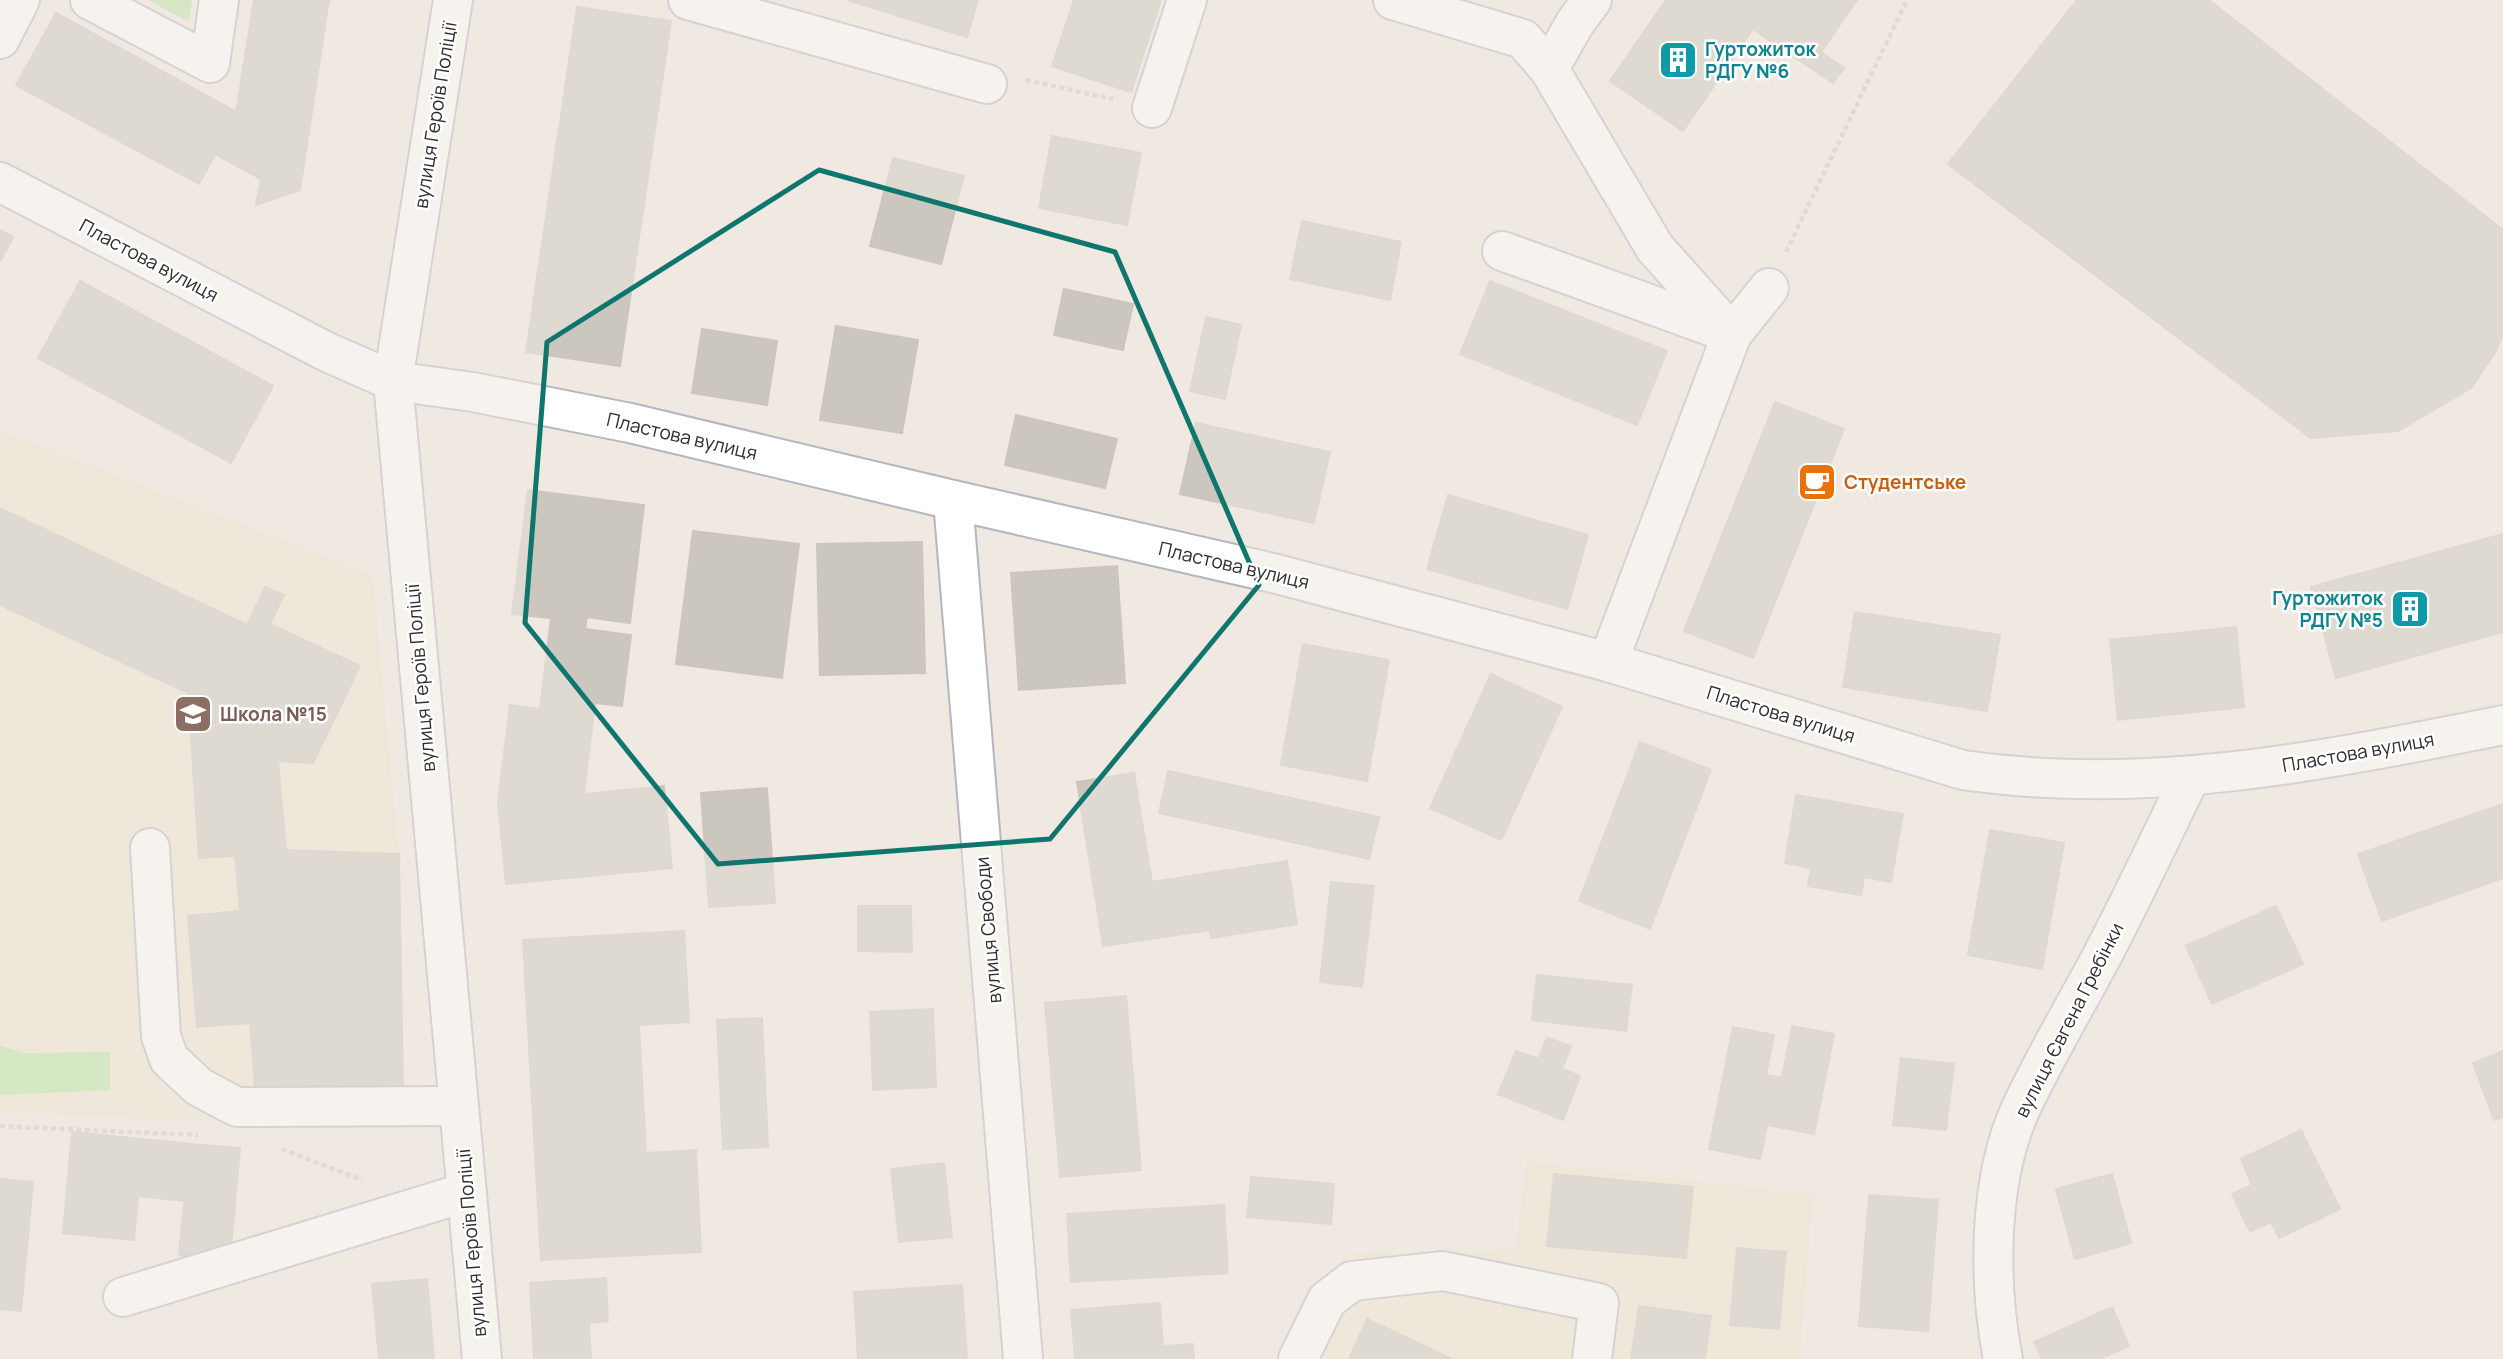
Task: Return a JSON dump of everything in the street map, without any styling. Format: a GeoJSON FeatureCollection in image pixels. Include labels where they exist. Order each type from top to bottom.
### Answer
{"type":"FeatureCollection","features":[{"type":"Feature","properties":{"kind":"street"},"geometry":{"type":"LineString","coordinates":[[0,39],[20,0]]}},
{"type":"Feature","properties":{"kind":"street"},"geometry":{"type":"LineString","coordinates":[[90,0],[210,63],[219,0]]}},
{"type":"Feature","properties":{"kind":"street","name":"вулиця Героїв Поліції"},"geometry":{"type":"LineString","coordinates":[[453,0],[393,381],[482,1359]]}},
{"type":"Feature","properties":{"kind":"street"},"geometry":{"type":"LineString","coordinates":[[688,0],[986,84]]}},
{"type":"Feature","properties":{"kind":"street"},"geometry":{"type":"LineString","coordinates":[[1152,108],[1187,0]]}},
{"type":"Feature","properties":{"kind":"street"},"geometry":{"type":"LineString","coordinates":[[1392,0],[1523,39],[1549,69],[1655,248],[1732,334]]}},
{"type":"Feature","properties":{"kind":"street"},"geometry":{"type":"LineString","coordinates":[[1549,69],[1575,23],[1592,0]]}},
{"type":"Feature","properties":{"kind":"street","name":"Пластова вулиця"},"geometry":{"type":"LineString","coordinates":[[0,182],[327,352],[393,381],[473,392],[630,423],[1277,574],[1608,662],[1963,770],[2010,777],[2065,779],[2190,777],[2285,767],[2503,724]]}},
{"type":"Feature","properties":{"kind":"street"},"geometry":{"type":"LineString","coordinates":[[1502,251],[1732,334]]}},
{"type":"Feature","properties":{"kind":"street"},"geometry":{"type":"LineString","coordinates":[[1608,662],[1732,334],[1769,288]]}},
{"type":"Feature","properties":{"kind":"street","name":"вулиця Свободи"},"geometry":{"type":"LineString","coordinates":[[953,500],[1023,1359]]}},
{"type":"Feature","properties":{"kind":"street","name":"вулиця Євгена Гребінки"},"geometry":{"type":"LineString","coordinates":[[2003,1359],[1995,1318],[1992,1263],[1997,1205],[2006,1153],[2020,1110],[2127,908],[2190,777]]}},
{"type":"Feature","properties":{"kind":"street"},"geometry":{"type":"LineString","coordinates":[[150,848],[161,1036],[169,1059],[199,1087],[237,1107],[458,1106]]}},
{"type":"Feature","properties":{"kind":"street"},"geometry":{"type":"LineString","coordinates":[[123,1297],[467,1192]]}},
{"type":"Feature","properties":{"kind":"street"},"geometry":{"type":"LineString","coordinates":[[1298,1359],[1327,1300],[1352,1282],[1443,1271],[1600,1303],[1592,1359]]}},
{"type":"Feature","properties":{"kind":"path"},"geometry":{"type":"LineString","coordinates":[[1769,288],[1907,0]]}},
{"type":"Feature","properties":{"kind":"path"},"geometry":{"type":"LineString","coordinates":[[1027,80],[1152,108]]}},
{"type":"Feature","properties":{"kind":"path"},"geometry":{"type":"LineString","coordinates":[[0,1126],[208,1135]]}},
{"type":"Feature","properties":{"kind":"path"},"geometry":{"type":"LineString","coordinates":[[274,1147],[425,1204]]}},
{"type":"Feature","properties":{"kind":"highlighted area"},"geometry":{"type":"Polygon","coordinates":[[[819,170],[1115,252],[1259,585],[1050,839],[718,864],[525,623],[547,342],[819,170]]]}},
{"type":"Feature","properties":{"kind":"shaded area","name":"Школа №15"},"geometry":{"type":"Polygon","coordinates":[[[0,430],[373,575],[399,854],[403,1127],[0,1113],[0,430]]]}},
{"type":"Feature","properties":{"kind":"shaded area"},"geometry":{"type":"Polygon","coordinates":[[[1526,1161],[1813,1194],[1800,1359],[1280,1359],[1303,1311],[1347,1253],[1515,1250],[1526,1161]]]}},
{"type":"Feature","properties":{"kind":"green space"},"geometry":{"type":"Polygon","coordinates":[[[148,0],[192,0],[189,22],[148,0]]]}},
{"type":"Feature","properties":{"kind":"green space"},"geometry":{"type":"Polygon","coordinates":[[[0,1046],[26,1053],[110,1052],[110,1090],[0,1095],[0,1046]]]}},
{"type":"Feature","properties":{"kind":"building"},"geometry":{"type":"Polygon","coordinates":[[[254,0],[329,0],[300,190],[256,205],[261,179],[209,151],[237,107],[254,0]]]}},
{"type":"Feature","properties":{"kind":"building"},"geometry":{"type":"Polygon","coordinates":[[[847,0],[978,0],[967,37],[847,0]]]}},
{"type":"Feature","properties":{"kind":"building"},"geometry":{"type":"Polygon","coordinates":[[[1074,0],[1161,0],[1131,92],[1052,66],[1074,0]]]}},
{"type":"Feature","properties":{"kind":"building","name":"Гуртожиток РДГУ №6"},"geometry":{"type":"Polygon","coordinates":[[[1666,0],[1857,0],[1821,52],[1844,68],[1833,83],[1753,29],[1683,131],[1610,81],[1666,0]]]}},
{"type":"Feature","properties":{"kind":"building"},"geometry":{"type":"Polygon","coordinates":[[[2077,0],[2209,0],[2502,229],[2503,333],[2496,351],[2471,388],[2398,431],[2311,438],[1948,164],[2077,0]]]}},
{"type":"Feature","properties":{"kind":"building"},"geometry":{"type":"Polygon","coordinates":[[[577,7],[671,21],[620,366],[526,352],[577,7]]]}},
{"type":"Feature","properties":{"kind":"building"},"geometry":{"type":"Polygon","coordinates":[[[56,13],[235,111],[209,151],[215,155],[199,184],[16,85],[56,13]]]}},
{"type":"Feature","properties":{"kind":"building"},"geometry":{"type":"Polygon","coordinates":[[[1052,136],[1141,153],[1127,225],[1039,208],[1052,136]]]}},
{"type":"Feature","properties":{"kind":"building"},"geometry":{"type":"Polygon","coordinates":[[[893,158],[964,176],[941,264],[870,246],[893,158]]]}},
{"type":"Feature","properties":{"kind":"building"},"geometry":{"type":"Polygon","coordinates":[[[1302,221],[1401,242],[1390,300],[1290,279],[1302,221]]]}},
{"type":"Feature","properties":{"kind":"building"},"geometry":{"type":"Polygon","coordinates":[[[0,230],[13,237],[0,262],[0,230]]]}},
{"type":"Feature","properties":{"kind":"building"},"geometry":{"type":"Polygon","coordinates":[[[80,281],[273,386],[231,463],[38,358],[80,281]]]}},
{"type":"Feature","properties":{"kind":"building"},"geometry":{"type":"Polygon","coordinates":[[[1490,281],[1667,351],[1637,425],[1460,354],[1490,281]]]}},
{"type":"Feature","properties":{"kind":"building"},"geometry":{"type":"Polygon","coordinates":[[[1064,289],[1133,304],[1123,350],[1054,335],[1064,289]]]}},
{"type":"Feature","properties":{"kind":"building"},"geometry":{"type":"Polygon","coordinates":[[[1206,317],[1241,325],[1225,399],[1190,391],[1206,317]]]}},
{"type":"Feature","properties":{"kind":"building"},"geometry":{"type":"Polygon","coordinates":[[[836,326],[918,340],[902,433],[820,420],[836,326]]]}},
{"type":"Feature","properties":{"kind":"building"},"geometry":{"type":"Polygon","coordinates":[[[702,329],[777,341],[767,405],[692,393],[702,329]]]}},
{"type":"Feature","properties":{"kind":"building"},"geometry":{"type":"Polygon","coordinates":[[[1775,402],[1844,429],[1753,658],[1684,631],[1775,402]]]}},
{"type":"Feature","properties":{"kind":"building"},"geometry":{"type":"Polygon","coordinates":[[[1016,415],[1117,439],[1105,488],[1005,465],[1016,415]]]}},
{"type":"Feature","properties":{"kind":"building"},"geometry":{"type":"Polygon","coordinates":[[[1196,423],[1330,452],[1314,523],[1180,494],[1196,423]]]}},
{"type":"Feature","properties":{"kind":"building"},"geometry":{"type":"Polygon","coordinates":[[[528,490],[644,505],[630,623],[587,617],[585,629],[631,635],[622,706],[595,703],[584,794],[664,786],[672,868],[506,884],[498,802],[510,705],[540,709],[551,618],[512,614],[528,490]]]}},
{"type":"Feature","properties":{"kind":"building"},"geometry":{"type":"Polygon","coordinates":[[[1448,495],[1588,535],[1567,609],[1427,569],[1448,495]]]}},
{"type":"Feature","properties":{"kind":"building"},"geometry":{"type":"Polygon","coordinates":[[[0,508],[247,625],[265,587],[284,595],[270,624],[360,666],[313,763],[278,761],[286,850],[399,854],[403,1092],[256,1099],[250,1023],[197,1027],[188,916],[240,911],[235,856],[199,858],[188,693],[0,605],[0,508]]]}},
{"type":"Feature","properties":{"kind":"building"},"geometry":{"type":"Polygon","coordinates":[[[693,531],[799,544],[782,678],[676,664],[693,531]]]}},
{"type":"Feature","properties":{"kind":"building","name":"Гуртожиток РДГУ №5"},"geometry":{"type":"Polygon","coordinates":[[[2503,534],[2503,632],[2336,678],[2311,587],[2503,534]]]}},
{"type":"Feature","properties":{"kind":"building"},"geometry":{"type":"Polygon","coordinates":[[[922,542],[925,673],[820,675],[817,544],[922,542]]]}},
{"type":"Feature","properties":{"kind":"building"},"geometry":{"type":"Polygon","coordinates":[[[1117,566],[1125,683],[1019,690],[1011,573],[1117,566]]]}},
{"type":"Feature","properties":{"kind":"building"},"geometry":{"type":"Polygon","coordinates":[[[1855,612],[2000,635],[1987,711],[1843,687],[1855,612]]]}},
{"type":"Feature","properties":{"kind":"building"},"geometry":{"type":"Polygon","coordinates":[[[2236,627],[2244,707],[2118,720],[2110,640],[2236,627]]]}},
{"type":"Feature","properties":{"kind":"building"},"geometry":{"type":"Polygon","coordinates":[[[1303,644],[1389,660],[1367,781],[1281,765],[1303,644]]]}},
{"type":"Feature","properties":{"kind":"building"},"geometry":{"type":"Polygon","coordinates":[[[1491,674],[1562,707],[1501,840],[1430,808],[1491,674]]]}},
{"type":"Feature","properties":{"kind":"building"},"geometry":{"type":"Polygon","coordinates":[[[1640,742],[1711,770],[1650,929],[1579,901],[1640,742]]]}},
{"type":"Feature","properties":{"kind":"building"},"geometry":{"type":"Polygon","coordinates":[[[1168,771],[1379,817],[1369,859],[1159,813],[1168,771]]]}},
{"type":"Feature","properties":{"kind":"building"},"geometry":{"type":"Polygon","coordinates":[[[1134,773],[1152,882],[1287,861],[1297,924],[1211,938],[1210,930],[1103,946],[1077,782],[1134,773]]]}},
{"type":"Feature","properties":{"kind":"building"},"geometry":{"type":"Polygon","coordinates":[[[767,788],[775,903],[709,907],[701,793],[767,788]]]}},
{"type":"Feature","properties":{"kind":"building"},"geometry":{"type":"Polygon","coordinates":[[[1796,795],[1903,814],[1891,882],[1864,877],[1861,895],[1808,886],[1811,868],[1785,863],[1796,795]]]}},
{"type":"Feature","properties":{"kind":"building"},"geometry":{"type":"Polygon","coordinates":[[[2503,804],[2503,878],[2382,921],[2358,854],[2503,804]]]}},
{"type":"Feature","properties":{"kind":"building"},"geometry":{"type":"Polygon","coordinates":[[[1990,830],[2064,843],[2042,969],[1968,955],[1990,830]]]}},
{"type":"Feature","properties":{"kind":"building"},"geometry":{"type":"Polygon","coordinates":[[[1331,882],[1374,886],[1362,987],[1320,982],[1331,882]]]}},
{"type":"Feature","properties":{"kind":"building"},"geometry":{"type":"Polygon","coordinates":[[[858,906],[911,906],[912,952],[858,951],[858,906]]]}},
{"type":"Feature","properties":{"kind":"building"},"geometry":{"type":"Polygon","coordinates":[[[2276,906],[2303,964],[2212,1004],[2186,946],[2276,906]]]}},
{"type":"Feature","properties":{"kind":"building"},"geometry":{"type":"Polygon","coordinates":[[[684,931],[689,1022],[639,1025],[646,1153],[696,1150],[701,1252],[541,1260],[523,940],[684,931]]]}},
{"type":"Feature","properties":{"kind":"building"},"geometry":{"type":"Polygon","coordinates":[[[1537,975],[1632,985],[1626,1031],[1532,1020],[1537,975]]]}},
{"type":"Feature","properties":{"kind":"building"},"geometry":{"type":"Polygon","coordinates":[[[1126,996],[1141,1170],[1060,1177],[1045,1003],[1126,996]]]}},
{"type":"Feature","properties":{"kind":"building"},"geometry":{"type":"Polygon","coordinates":[[[933,1009],[936,1087],[873,1090],[870,1012],[933,1009]]]}},
{"type":"Feature","properties":{"kind":"building"},"geometry":{"type":"Polygon","coordinates":[[[762,1018],[768,1147],[723,1149],[717,1020],[762,1018]]]}},
{"type":"Feature","properties":{"kind":"building"},"geometry":{"type":"Polygon","coordinates":[[[1792,1026],[1834,1034],[1814,1134],[1767,1125],[1760,1159],[1709,1149],[1733,1027],[1774,1035],[1766,1075],[1782,1078],[1792,1026]]]}},
{"type":"Feature","properties":{"kind":"building"},"geometry":{"type":"Polygon","coordinates":[[[1547,1038],[1571,1046],[1562,1069],[1580,1076],[1563,1120],[1498,1094],[1516,1051],[1538,1059],[1547,1038]]]}},
{"type":"Feature","properties":{"kind":"building"},"geometry":{"type":"Polygon","coordinates":[[[2503,1051],[2503,1117],[2494,1120],[2473,1063],[2503,1051]]]}},
{"type":"Feature","properties":{"kind":"building"},"geometry":{"type":"Polygon","coordinates":[[[1901,1058],[1954,1064],[1946,1130],[1893,1125],[1901,1058]]]}},
{"type":"Feature","properties":{"kind":"building"},"geometry":{"type":"Polygon","coordinates":[[[2301,1130],[2340,1209],[2279,1238],[2271,1222],[2250,1232],[2232,1194],[2252,1185],[2241,1159],[2301,1130]]]}},
{"type":"Feature","properties":{"kind":"building"},"geometry":{"type":"Polygon","coordinates":[[[72,1132],[190,1144],[185,1201],[138,1196],[134,1240],[63,1233],[72,1132]]]}},
{"type":"Feature","properties":{"kind":"building"},"geometry":{"type":"Polygon","coordinates":[[[190,1144],[240,1148],[230,1260],[179,1255],[190,1144]]]}},
{"type":"Feature","properties":{"kind":"building"},"geometry":{"type":"Polygon","coordinates":[[[944,1163],[952,1237],[899,1242],[891,1169],[944,1163]]]}},
{"type":"Feature","properties":{"kind":"building"},"geometry":{"type":"Polygon","coordinates":[[[1554,1174],[1693,1187],[1686,1258],[1547,1246],[1554,1174]]]}},
{"type":"Feature","properties":{"kind":"building"},"geometry":{"type":"Polygon","coordinates":[[[2112,1174],[2131,1243],[2075,1259],[2056,1189],[2112,1174]]]}},
{"type":"Feature","properties":{"kind":"building"},"geometry":{"type":"Polygon","coordinates":[[[1251,1177],[1334,1184],[1331,1224],[1247,1217],[1251,1177]]]}},
{"type":"Feature","properties":{"kind":"building"},"geometry":{"type":"Polygon","coordinates":[[[0,1179],[33,1182],[21,1311],[0,1309],[0,1179]]]}},
{"type":"Feature","properties":{"kind":"building"},"geometry":{"type":"Polygon","coordinates":[[[1869,1195],[1938,1200],[1928,1331],[1859,1326],[1869,1195]]]}},
{"type":"Feature","properties":{"kind":"building"},"geometry":{"type":"Polygon","coordinates":[[[1224,1205],[1228,1273],[1071,1282],[1067,1214],[1224,1205]]]}},
{"type":"Feature","properties":{"kind":"building"},"geometry":{"type":"Polygon","coordinates":[[[1737,1248],[1786,1252],[1779,1329],[1730,1325],[1737,1248]]]}},
{"type":"Feature","properties":{"kind":"building"},"geometry":{"type":"Polygon","coordinates":[[[606,1278],[608,1321],[589,1323],[591,1359],[534,1359],[530,1283],[606,1278]]]}},
{"type":"Feature","properties":{"kind":"building"},"geometry":{"type":"Polygon","coordinates":[[[427,1279],[434,1359],[379,1359],[372,1284],[427,1279]]]}},
{"type":"Feature","properties":{"kind":"building"},"geometry":{"type":"Polygon","coordinates":[[[962,1285],[967,1359],[858,1359],[854,1292],[962,1285]]]}},
{"type":"Feature","properties":{"kind":"building"},"geometry":{"type":"Polygon","coordinates":[[[1160,1303],[1163,1346],[1193,1344],[1194,1359],[1075,1359],[1071,1310],[1160,1303]]]}},
{"type":"Feature","properties":{"kind":"building"},"geometry":{"type":"Polygon","coordinates":[[[1639,1306],[1711,1316],[1705,1359],[1631,1359],[1639,1306]]]}},
{"type":"Feature","properties":{"kind":"building"},"geometry":{"type":"Polygon","coordinates":[[[2112,1307],[2129,1346],[2100,1359],[2042,1359],[2034,1342],[2112,1307]]]}},
{"type":"Feature","properties":{"kind":"building"},"geometry":{"type":"Polygon","coordinates":[[[1367,1319],[1452,1359],[1349,1359],[1367,1319]]]}},
{"type":"Feature","properties":{"kind":"place","name":"Гуртожиток РДГУ №6"},"geometry":{"type":"Point","coordinates":[1678,60]}},
{"type":"Feature","properties":{"kind":"place","name":"Студентське"},"geometry":{"type":"Point","coordinates":[1817,482]}},
{"type":"Feature","properties":{"kind":"place","name":"Гуртожиток РДГУ №5"},"geometry":{"type":"Point","coordinates":[2410,609]}},
{"type":"Feature","properties":{"kind":"place","name":"Школа №15"},"geometry":{"type":"Point","coordinates":[193,714]}}]}
